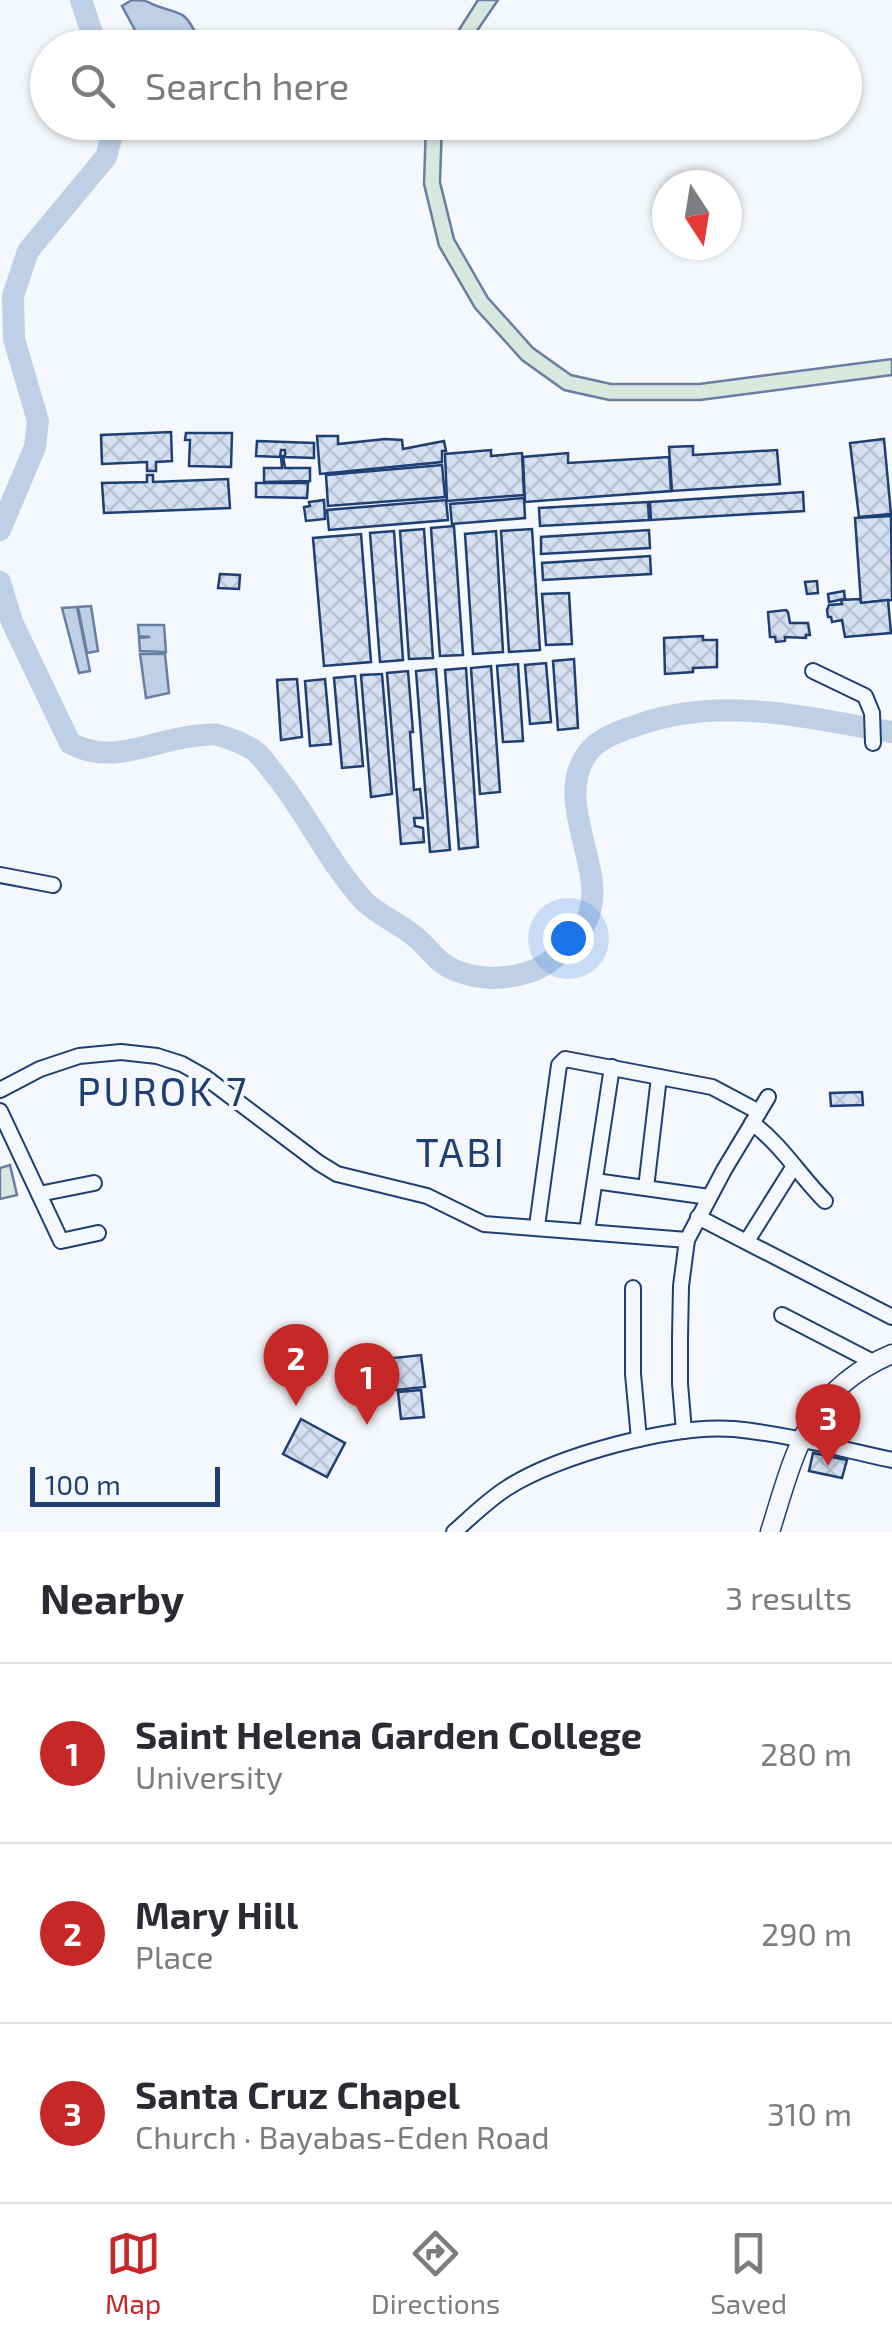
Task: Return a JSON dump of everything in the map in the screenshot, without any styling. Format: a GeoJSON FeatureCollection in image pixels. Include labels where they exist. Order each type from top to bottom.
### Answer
{"type":"FeatureCollection","features":[{"type":"Feature","properties":{"kind":"main road"},"geometry":{"type":"LineString","coordinates":[[770,1532],[800,1441],[815,1413],[845,1381],[892,1354]]}},
{"type":"Feature","properties":{"kind":"street"},"geometry":{"type":"LineString","coordinates":[[813,671],[865,696],[872,719],[873,743]]}},
{"type":"Feature","properties":{"kind":"street"},"geometry":{"type":"LineString","coordinates":[[0,875],[53,885]]}},
{"type":"Feature","properties":{"kind":"street"},"geometry":{"type":"LineString","coordinates":[[0,1090],[50,1065],[79,1056],[121,1052],[158,1056],[205,1077],[337,1174],[427,1196],[484,1224],[687,1240]]}},
{"type":"Feature","properties":{"kind":"street"},"geometry":{"type":"LineString","coordinates":[[536,1226],[559,1065],[565,1058],[712,1087],[756,1118],[825,1201]]}},
{"type":"Feature","properties":{"kind":"street"},"geometry":{"type":"LineString","coordinates":[[587,1231],[612,1068]]}},
{"type":"Feature","properties":{"kind":"street"},"geometry":{"type":"LineString","coordinates":[[646,1188],[658,1077]]}},
{"type":"Feature","properties":{"kind":"street"},"geometry":{"type":"LineString","coordinates":[[684,1431],[680,1338],[687,1240],[768,1098]]}},
{"type":"Feature","properties":{"kind":"street"},"geometry":{"type":"LineString","coordinates":[[0,1111],[60,1240],[98,1232]]}},
{"type":"Feature","properties":{"kind":"street"},"geometry":{"type":"LineString","coordinates":[[747,1241],[794,1166]]}},
{"type":"Feature","properties":{"kind":"street"},"geometry":{"type":"LineString","coordinates":[[595,1181],[709,1197]]}},
{"type":"Feature","properties":{"kind":"street"},"geometry":{"type":"LineString","coordinates":[[39,1194],[94,1183]]}},
{"type":"Feature","properties":{"kind":"street"},"geometry":{"type":"LineString","coordinates":[[698,1216],[892,1317]]}},
{"type":"Feature","properties":{"kind":"street"},"geometry":{"type":"LineString","coordinates":[[633,1288],[639,1440]]}},
{"type":"Feature","properties":{"kind":"street"},"geometry":{"type":"LineString","coordinates":[[782,1315],[873,1362]]}},
{"type":"Feature","properties":{"kind":"street"},"geometry":{"type":"LineString","coordinates":[[454,1532],[491,1499],[532,1474],[562,1461],[684,1431],[730,1429],[892,1460]]}},
{"type":"Feature","properties":{"kind":"shaded area"},"geometry":{"type":"Polygon","coordinates":[[[478,0],[498,0],[478,30],[459,30],[478,0]]]}},
{"type":"Feature","properties":{"kind":"shaded area"},"geometry":{"type":"Polygon","coordinates":[[[425,140],[441,140],[440,182],[454,239],[488,298],[533,348],[571,375],[611,384],[699,384],[892,359],[892,375],[700,400],[609,400],[564,390],[522,360],[475,308],[439,246],[424,184],[425,140]]]}},
{"type":"Feature","properties":{"kind":"shaded area"},"geometry":{"type":"Polygon","coordinates":[[[10,1165],[17,1195],[0,1199],[0,1168],[10,1165]]]}},
{"type":"Feature","properties":{"kind":"water"},"geometry":{"type":"Polygon","coordinates":[[[132,0],[146,1],[181,14],[194,30],[135,30],[122,6],[132,0]]]}},
{"type":"Feature","properties":{"kind":"water"},"geometry":{"type":"Polygon","coordinates":[[[91,606],[98,651],[87,653],[78,607],[91,606]]]}},
{"type":"Feature","properties":{"kind":"water"},"geometry":{"type":"Polygon","coordinates":[[[77,607],[90,671],[79,673],[62,608],[77,607]]]}},
{"type":"Feature","properties":{"kind":"water"},"geometry":{"type":"Polygon","coordinates":[[[138,625],[164,625],[166,652],[140,651],[139,638],[150,637],[139,636],[138,625]]]}},
{"type":"Feature","properties":{"kind":"water"},"geometry":{"type":"Polygon","coordinates":[[[140,654],[165,654],[169,693],[146,698],[140,654]]]}},
{"type":"Feature","properties":{"kind":"building"},"geometry":{"type":"Polygon","coordinates":[[[171,432],[172,461],[156,462],[156,471],[147,471],[147,462],[102,464],[101,435],[171,432]]]}},
{"type":"Feature","properties":{"kind":"building"},"geometry":{"type":"Polygon","coordinates":[[[186,433],[232,433],[231,467],[189,466],[190,440],[185,440],[186,433]]]}},
{"type":"Feature","properties":{"kind":"building"},"geometry":{"type":"Polygon","coordinates":[[[317,436],[338,436],[338,444],[402,440],[403,449],[444,441],[446,451],[442,451],[442,462],[320,474],[317,436]]]}},
{"type":"Feature","properties":{"kind":"building"},"geometry":{"type":"Polygon","coordinates":[[[884,439],[891,514],[859,517],[850,443],[884,439]]]}},
{"type":"Feature","properties":{"kind":"building"},"geometry":{"type":"Polygon","coordinates":[[[257,441],[314,443],[314,458],[285,457],[285,450],[281,450],[280,457],[256,456],[257,441]]]}},
{"type":"Feature","properties":{"kind":"building"},"geometry":{"type":"Polygon","coordinates":[[[693,446],[693,455],[777,450],[780,484],[672,491],[669,447],[693,446]]]}},
{"type":"Feature","properties":{"kind":"building"},"geometry":{"type":"Polygon","coordinates":[[[491,450],[491,456],[522,453],[524,495],[447,501],[445,454],[491,450]]]}},
{"type":"Feature","properties":{"kind":"building"},"geometry":{"type":"Polygon","coordinates":[[[568,453],[568,463],[669,457],[671,491],[525,502],[523,457],[568,453]]]}},
{"type":"Feature","properties":{"kind":"building"},"geometry":{"type":"Polygon","coordinates":[[[281,456],[285,468],[310,468],[310,481],[264,482],[264,468],[282,468],[281,456]]]}},
{"type":"Feature","properties":{"kind":"building"},"geometry":{"type":"Polygon","coordinates":[[[442,465],[445,497],[328,506],[326,475],[442,465]]]}},
{"type":"Feature","properties":{"kind":"building"},"geometry":{"type":"Polygon","coordinates":[[[147,475],[153,475],[153,482],[228,479],[230,508],[104,513],[102,483],[147,482],[147,475]]]}},
{"type":"Feature","properties":{"kind":"building"},"geometry":{"type":"Polygon","coordinates":[[[256,483],[308,483],[307,498],[256,497],[256,483]]]}},
{"type":"Feature","properties":{"kind":"building"},"geometry":{"type":"Polygon","coordinates":[[[803,492],[804,511],[651,520],[650,502],[803,492]]]}},
{"type":"Feature","properties":{"kind":"building"},"geometry":{"type":"Polygon","coordinates":[[[524,498],[525,518],[452,524],[450,504],[524,498]]]}},
{"type":"Feature","properties":{"kind":"building"},"geometry":{"type":"Polygon","coordinates":[[[324,500],[325,519],[306,521],[304,507],[310,506],[309,502],[324,500]]]}},
{"type":"Feature","properties":{"kind":"building"},"geometry":{"type":"Polygon","coordinates":[[[446,500],[448,520],[329,530],[327,510],[446,500]]]}},
{"type":"Feature","properties":{"kind":"building"},"geometry":{"type":"Polygon","coordinates":[[[648,502],[649,520],[540,526],[539,508],[648,502]]]}},
{"type":"Feature","properties":{"kind":"building"},"geometry":{"type":"Polygon","coordinates":[[[891,516],[892,600],[861,603],[855,518],[891,516]]]}},
{"type":"Feature","properties":{"kind":"building"},"geometry":{"type":"Polygon","coordinates":[[[454,526],[463,655],[440,656],[431,528],[454,526]]]}},
{"type":"Feature","properties":{"kind":"building"},"geometry":{"type":"Polygon","coordinates":[[[424,529],[433,658],[409,659],[400,531],[424,529]]]}},
{"type":"Feature","properties":{"kind":"building"},"geometry":{"type":"Polygon","coordinates":[[[532,529],[540,650],[509,652],[501,531],[532,529]]]}},
{"type":"Feature","properties":{"kind":"building"},"geometry":{"type":"Polygon","coordinates":[[[649,530],[650,548],[541,554],[541,537],[649,530]]]}},
{"type":"Feature","properties":{"kind":"building"},"geometry":{"type":"Polygon","coordinates":[[[394,531],[403,660],[380,662],[370,533],[394,531]]]}},
{"type":"Feature","properties":{"kind":"building"},"geometry":{"type":"Polygon","coordinates":[[[496,531],[503,652],[473,654],[465,534],[496,531]]]}},
{"type":"Feature","properties":{"kind":"building"},"geometry":{"type":"Polygon","coordinates":[[[361,534],[371,662],[324,666],[313,538],[361,534]]]}},
{"type":"Feature","properties":{"kind":"building"},"geometry":{"type":"Polygon","coordinates":[[[650,556],[651,574],[543,580],[542,563],[650,556]]]}},
{"type":"Feature","properties":{"kind":"building"},"geometry":{"type":"Polygon","coordinates":[[[220,574],[240,575],[239,589],[218,588],[220,574]]]}},
{"type":"Feature","properties":{"kind":"building"},"geometry":{"type":"Polygon","coordinates":[[[817,581],[818,593],[807,594],[805,582],[817,581]]]}},
{"type":"Feature","properties":{"kind":"building"},"geometry":{"type":"Polygon","coordinates":[[[844,591],[845,599],[829,602],[828,594],[844,591]]]}},
{"type":"Feature","properties":{"kind":"building"},"geometry":{"type":"Polygon","coordinates":[[[569,593],[572,644],[546,645],[542,594],[569,593]]]}},
{"type":"Feature","properties":{"kind":"building"},"geometry":{"type":"Polygon","coordinates":[[[860,599],[861,603],[888,600],[891,633],[845,637],[842,620],[832,622],[828,617],[829,605],[860,599]]]}},
{"type":"Feature","properties":{"kind":"building"},"geometry":{"type":"Polygon","coordinates":[[[786,610],[790,623],[808,623],[810,635],[785,637],[785,641],[776,642],[775,637],[770,637],[768,612],[786,610]]]}},
{"type":"Feature","properties":{"kind":"building"},"geometry":{"type":"Polygon","coordinates":[[[703,636],[703,640],[717,640],[717,667],[665,674],[664,638],[703,636]]]}},
{"type":"Feature","properties":{"kind":"building"},"geometry":{"type":"Polygon","coordinates":[[[574,659],[578,728],[558,730],[553,661],[574,659]]]}},
{"type":"Feature","properties":{"kind":"building"},"geometry":{"type":"Polygon","coordinates":[[[546,663],[551,722],[530,724],[525,665],[546,663]]]}},
{"type":"Feature","properties":{"kind":"building"},"geometry":{"type":"Polygon","coordinates":[[[518,664],[523,741],[503,742],[497,666],[518,664]]]}},
{"type":"Feature","properties":{"kind":"building"},"geometry":{"type":"Polygon","coordinates":[[[491,666],[500,792],[480,794],[471,668],[491,666]]]}},
{"type":"Feature","properties":{"kind":"building"},"geometry":{"type":"Polygon","coordinates":[[[466,668],[478,847],[459,849],[445,670],[466,668]]]}},
{"type":"Feature","properties":{"kind":"building"},"geometry":{"type":"Polygon","coordinates":[[[436,669],[450,850],[430,852],[416,671],[436,669]]]}},
{"type":"Feature","properties":{"kind":"building"},"geometry":{"type":"Polygon","coordinates":[[[408,671],[414,790],[420,789],[423,818],[414,818],[415,826],[423,828],[424,842],[401,844],[387,673],[408,671]]]}},
{"type":"Feature","properties":{"kind":"building"},"geometry":{"type":"Polygon","coordinates":[[[382,674],[392,794],[371,797],[361,675],[382,674]]]}},
{"type":"Feature","properties":{"kind":"building"},"geometry":{"type":"Polygon","coordinates":[[[355,676],[363,766],[342,768],[334,678],[355,676]]]}},
{"type":"Feature","properties":{"kind":"building"},"geometry":{"type":"Polygon","coordinates":[[[297,679],[302,737],[281,740],[277,680],[297,679]]]}},
{"type":"Feature","properties":{"kind":"building"},"geometry":{"type":"Polygon","coordinates":[[[325,679],[331,744],[310,746],[305,681],[325,679]]]}},
{"type":"Feature","properties":{"kind":"building"},"geometry":{"type":"Polygon","coordinates":[[[862,1092],[863,1105],[831,1106],[830,1093],[862,1092]]]}},
{"type":"Feature","properties":{"kind":"building"},"geometry":{"type":"Polygon","coordinates":[[[421,1355],[425,1387],[396,1390],[393,1358],[421,1355]]]}},
{"type":"Feature","properties":{"kind":"building"},"geometry":{"type":"Polygon","coordinates":[[[421,1390],[424,1417],[401,1419],[398,1392],[421,1390]]]}},
{"type":"Feature","properties":{"kind":"building"},"geometry":{"type":"Polygon","coordinates":[[[301,1419],[345,1443],[327,1477],[283,1454],[301,1419]]]}},
{"type":"Feature","properties":{"kind":"building"},"geometry":{"type":"Polygon","coordinates":[[[813,1453],[847,1460],[842,1478],[809,1471],[813,1453]]]}},
{"type":"Feature","properties":{"kind":"waterway"},"geometry":{"type":"LineString","coordinates":[[81,0],[91,30]]}},
{"type":"Feature","properties":{"kind":"waterway"},"geometry":{"type":"LineString","coordinates":[[0,530],[35,447],[38,421],[14,339],[13,296],[28,251],[106,157],[111,140]]}},
{"type":"Feature","properties":{"kind":"waterway"},"geometry":{"type":"LineString","coordinates":[[0,582],[12,622],[70,743],[86,750],[116,752],[211,734],[252,749],[288,792],[340,872],[364,901],[408,931],[437,959],[463,973],[481,977],[515,976],[539,968],[559,954],[586,921],[592,892],[576,808],[576,787],[580,767],[601,741],[625,729],[670,716],[733,710],[892,732]]}},
{"type":"Feature","properties":{"kind":"place","name":"Mary Hill"},"geometry":{"type":"Point","coordinates":[296,1406]}},
{"type":"Feature","properties":{"kind":"place","name":"Saint Helena Garden College"},"geometry":{"type":"Point","coordinates":[367,1425]}},
{"type":"Feature","properties":{"kind":"place","name":"Santa Cruz Chapel"},"geometry":{"type":"Point","coordinates":[828,1466]}},
{"type":"Feature","properties":{"kind":"district","name":"PUROK 7"},"geometry":{"type":"Point","coordinates":[163,1090]}},
{"type":"Feature","properties":{"kind":"district","name":"TABI"},"geometry":{"type":"Point","coordinates":[461,1151]}}]}
